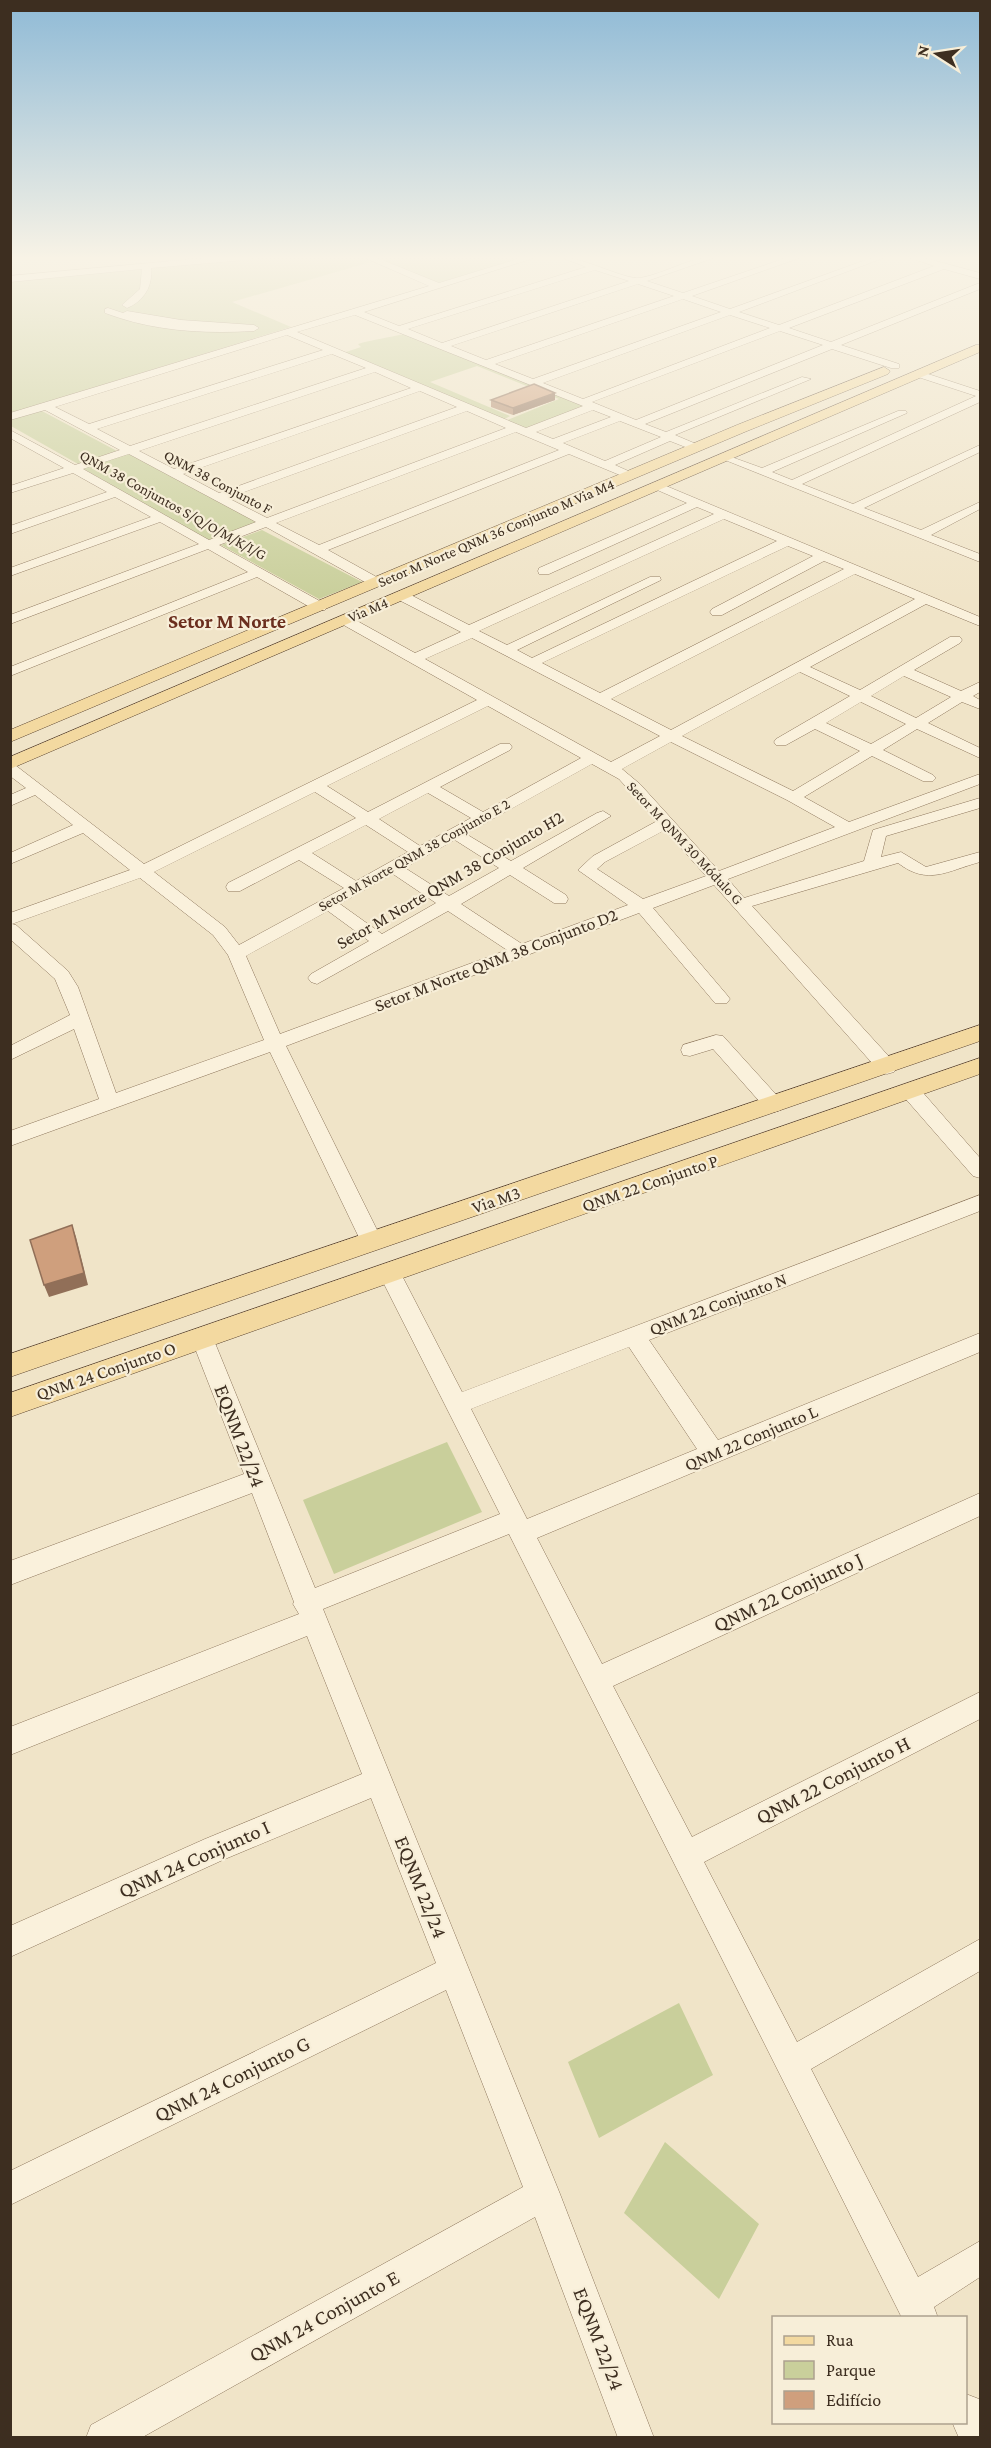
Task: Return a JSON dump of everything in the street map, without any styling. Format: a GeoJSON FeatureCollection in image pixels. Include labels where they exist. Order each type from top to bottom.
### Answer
{"type":"FeatureCollection","features":[{"type":"Feature","properties":{"kind":"main road","name":"Setor M Norte QNM 36 Conjunto M Via M4"},"geometry":{"type":"LineString","coordinates":[[10,737],[881,371]]}},
{"type":"Feature","properties":{"kind":"main road"},"geometry":{"type":"LineString","coordinates":[[897,371],[896,374],[919,374]]}},
{"type":"Feature","properties":{"kind":"main road","name":"Via M4"},"geometry":{"type":"LineString","coordinates":[[10,766],[170,695],[926,371]]}},
{"type":"Feature","properties":{"kind":"main road"},"geometry":{"type":"LineString","coordinates":[[742,428],[769,438]]}},
{"type":"Feature","properties":{"kind":"main road"},"geometry":{"type":"LineString","coordinates":[[580,497],[604,508]]}},
{"type":"Feature","properties":{"kind":"main road"},"geometry":{"type":"LineString","coordinates":[[195,660],[186,668],[188,672],[192,676],[210,678]]}},
{"type":"Feature","properties":{"kind":"main road"},"geometry":{"type":"LineString","coordinates":[[154,677],[170,677],[178,681],[178,689],[170,695]]}},
{"type":"Feature","properties":{"kind":"main road","name":"Via M3"},"geometry":{"type":"LineString","coordinates":[[10,1366],[981,1033]]}},
{"type":"Feature","properties":{"kind":"main road"},"geometry":{"type":"LineString","coordinates":[[939,1080],[981,1059]]}},
{"type":"Feature","properties":{"kind":"main road"},"geometry":{"type":"LineString","coordinates":[[939,1080],[981,1066]]}},
{"type":"Feature","properties":{"kind":"main road"},"geometry":{"type":"LineString","coordinates":[[764,1142],[746,1136],[743,1127],[810,1100],[849,1079]]}},
{"type":"Feature","properties":{"kind":"main road","name":"QNM 22 Conjunto P"},"geometry":{"type":"LineString","coordinates":[[395,1272],[911,1092],[939,1080]]}},
{"type":"Feature","properties":{"kind":"main road"},"geometry":{"type":"LineString","coordinates":[[202,1338],[395,1272],[470,1235],[540,1211],[545,1206],[544,1197],[528,1189]]}},
{"type":"Feature","properties":{"kind":"main road"},"geometry":{"type":"LineString","coordinates":[[15,1395],[20,1374],[109,1342],[162,1314]]}},
{"type":"Feature","properties":{"kind":"main road","name":"QNM 24 Conjunto O"},"geometry":{"type":"LineString","coordinates":[[15,1395],[202,1338]]}},
{"type":"Feature","properties":{"kind":"street"},"geometry":{"type":"LineString","coordinates":[[10,417],[160,371]]}},
{"type":"Feature","properties":{"kind":"street"},"geometry":{"type":"LineString","coordinates":[[89,428],[267,371]]}},
{"type":"Feature","properties":{"kind":"street"},"geometry":{"type":"LineString","coordinates":[[10,490],[367,371]]}},
{"type":"Feature","properties":{"kind":"street"},"geometry":{"type":"LineString","coordinates":[[379,371],[631,476]]}},
{"type":"Feature","properties":{"kind":"street"},"geometry":{"type":"LineString","coordinates":[[508,371],[697,448]]}},
{"type":"Feature","properties":{"kind":"street"},"geometry":{"type":"LineString","coordinates":[[535,382],[565,371]]}},
{"type":"Feature","properties":{"kind":"street"},"geometry":{"type":"LineString","coordinates":[[10,620],[208,544],[521,430],[671,371]]}},
{"type":"Feature","properties":{"kind":"street"},"geometry":{"type":"LineString","coordinates":[[637,423],[768,371]]}},
{"type":"Feature","properties":{"kind":"street"},"geometry":{"type":"LineString","coordinates":[[919,374],[981,396]]}},
{"type":"Feature","properties":{"kind":"street"},"geometry":{"type":"LineString","coordinates":[[605,465],[806,379]]}},
{"type":"Feature","properties":{"kind":"street"},"geometry":{"type":"LineString","coordinates":[[171,474],[420,388]]}},
{"type":"Feature","properties":{"kind":"street"},"geometry":{"type":"LineString","coordinates":[[792,484],[981,396]]}},
{"type":"Feature","properties":{"kind":"street","name":"QNM 38 Conjunto F"},"geometry":{"type":"LineString","coordinates":[[46,406],[377,583]]}},
{"type":"Feature","properties":{"kind":"street"},"geometry":{"type":"LineString","coordinates":[[217,498],[467,407]]}},
{"type":"Feature","properties":{"kind":"street"},"geometry":{"type":"LineString","coordinates":[[762,472],[902,413]]}},
{"type":"Feature","properties":{"kind":"street"},"geometry":{"type":"LineString","coordinates":[[554,443],[621,417]]}},
{"type":"Feature","properties":{"kind":"street","name":"QNM 38 Conjuntos S/Q/O/M/K/I/G"},"geometry":{"type":"LineString","coordinates":[[10,433],[320,607]]}},
{"type":"Feature","properties":{"kind":"street"},"geometry":{"type":"LineString","coordinates":[[19,452],[35,447]]}},
{"type":"Feature","properties":{"kind":"street"},"geometry":{"type":"LineString","coordinates":[[854,508],[981,448]]}},
{"type":"Feature","properties":{"kind":"street"},"geometry":{"type":"LineString","coordinates":[[318,550],[569,450]]}},
{"type":"Feature","properties":{"kind":"street"},"geometry":{"type":"LineString","coordinates":[[726,458],[981,558]]}},
{"type":"Feature","properties":{"kind":"street"},"geometry":{"type":"LineString","coordinates":[[659,487],[981,622]]}},
{"type":"Feature","properties":{"kind":"street"},"geometry":{"type":"LineString","coordinates":[[10,530],[116,492]]}},
{"type":"Feature","properties":{"kind":"street"},"geometry":{"type":"LineString","coordinates":[[544,571],[697,503]]}},
{"type":"Feature","properties":{"kind":"street"},"geometry":{"type":"LineString","coordinates":[[921,535],[981,505]]}},
{"type":"Feature","properties":{"kind":"street"},"geometry":{"type":"LineString","coordinates":[[414,659],[724,514]]}},
{"type":"Feature","properties":{"kind":"street"},"geometry":{"type":"LineString","coordinates":[[10,572],[161,518]]}},
{"type":"Feature","properties":{"kind":"street"},"geometry":{"type":"LineString","coordinates":[[532,663],[788,542]]}},
{"type":"Feature","properties":{"kind":"street"},"geometry":{"type":"LineString","coordinates":[[717,612],[823,556]]}},
{"type":"Feature","properties":{"kind":"street"},"geometry":{"type":"LineString","coordinates":[[600,699],[855,569]]}},
{"type":"Feature","properties":{"kind":"street"},"geometry":{"type":"LineString","coordinates":[[10,672],[260,572]]}},
{"type":"Feature","properties":{"kind":"street"},"geometry":{"type":"LineString","coordinates":[[507,650],[655,580]]}},
{"type":"Feature","properties":{"kind":"street"},"geometry":{"type":"LineString","coordinates":[[402,596],[793,797],[848,828]]}},
{"type":"Feature","properties":{"kind":"street"},"geometry":{"type":"LineString","coordinates":[[612,768],[924,599]]}},
{"type":"Feature","properties":{"kind":"street","name":"Setor M QNM 30 Módulo G"},"geometry":{"type":"LineString","coordinates":[[345,620],[612,768],[635,787],[886,1067]]}},
{"type":"Feature","properties":{"kind":"street"},"geometry":{"type":"LineString","coordinates":[[781,742],[955,640]]}},
{"type":"Feature","properties":{"kind":"street"},"geometry":{"type":"LineString","coordinates":[[800,667],[981,754]]}},
{"type":"Feature","properties":{"kind":"street"},"geometry":{"type":"LineString","coordinates":[[902,670],[981,705]]}},
{"type":"Feature","properties":{"kind":"street"},"geometry":{"type":"LineString","coordinates":[[793,797],[981,686]]}},
{"type":"Feature","properties":{"kind":"street"},"geometry":{"type":"LineString","coordinates":[[10,919],[141,872],[488,700]]}},
{"type":"Feature","properties":{"kind":"street"},"geometry":{"type":"LineString","coordinates":[[814,723],[928,778]]}},
{"type":"Feature","properties":{"kind":"street"},"geometry":{"type":"LineString","coordinates":[[234,887],[506,747]]}},
{"type":"Feature","properties":{"kind":"street","name":"Setor M Norte QNM 38 Conjunto E 2"},"geometry":{"type":"LineString","coordinates":[[236,954],[592,758]]}},
{"type":"Feature","properties":{"kind":"street"},"geometry":{"type":"LineString","coordinates":[[10,766],[141,872],[214,925],[236,954],[275,1043],[372,1242]]}},
{"type":"Feature","properties":{"kind":"street","name":"Setor M Norte QNM 38 Conjunto D2"},"geometry":{"type":"LineString","coordinates":[[10,1139],[275,1043],[981,778]]}},
{"type":"Feature","properties":{"kind":"street"},"geometry":{"type":"LineString","coordinates":[[316,785],[419,852]]}},
{"type":"Feature","properties":{"kind":"street"},"geometry":{"type":"LineString","coordinates":[[430,787],[482,818]]}},
{"type":"Feature","properties":{"kind":"street"},"geometry":{"type":"LineString","coordinates":[[10,801],[37,789]]}},
{"type":"Feature","properties":{"kind":"street"},"geometry":{"type":"LineString","coordinates":[[879,833],[981,803]]}},
{"type":"Feature","properties":{"kind":"street","name":"Setor M Norte QNM 38 Conjunto H2"},"geometry":{"type":"LineString","coordinates":[[317,978],[603,816]]}},
{"type":"Feature","properties":{"kind":"street"},"geometry":{"type":"LineString","coordinates":[[666,823],[599,859],[586,870],[642,906],[720,999]]}},
{"type":"Feature","properties":{"kind":"street"},"geometry":{"type":"LineString","coordinates":[[10,860],[84,826]]}},
{"type":"Feature","properties":{"kind":"street"},"geometry":{"type":"LineString","coordinates":[[454,833],[560,899]]}},
{"type":"Feature","properties":{"kind":"street"},"geometry":{"type":"LineString","coordinates":[[879,833],[901,857],[918,870],[926,872],[981,857]]}},
{"type":"Feature","properties":{"kind":"street"},"geometry":{"type":"LineString","coordinates":[[871,864],[879,833]]}},
{"type":"Feature","properties":{"kind":"street"},"geometry":{"type":"LineString","coordinates":[[300,853],[354,888]]}},
{"type":"Feature","properties":{"kind":"street"},"geometry":{"type":"LineString","coordinates":[[741,904],[901,857]]}},
{"type":"Feature","properties":{"kind":"street"},"geometry":{"type":"LineString","coordinates":[[393,867],[519,950]]}},
{"type":"Feature","properties":{"kind":"street"},"geometry":{"type":"LineString","coordinates":[[327,902],[382,942]]}},
{"type":"Feature","properties":{"kind":"street"},"geometry":{"type":"LineString","coordinates":[[10,929],[62,975],[69,987],[110,1103]]}},
{"type":"Feature","properties":{"kind":"street"},"geometry":{"type":"LineString","coordinates":[[10,1054],[80,1018]]}},
{"type":"Feature","properties":{"kind":"street"},"geometry":{"type":"LineString","coordinates":[[690,1050],[716,1041],[774,1105]]}},
{"type":"Feature","properties":{"kind":"street"},"geometry":{"type":"LineString","coordinates":[[911,1092],[981,1170]]}},
{"type":"Feature","properties":{"kind":"street","name":"QNM 22 Conjunto N"},"geometry":{"type":"LineString","coordinates":[[455,1405],[981,1203]]}},
{"type":"Feature","properties":{"kind":"street"},"geometry":{"type":"LineString","coordinates":[[395,1272],[455,1405],[917,2309],[981,2258]]}},
{"type":"Feature","properties":{"kind":"street"},"geometry":{"type":"LineString","coordinates":[[634,1336],[712,1453]]}},
{"type":"Feature","properties":{"kind":"street","name":"EQNM 22/24"},"geometry":{"type":"LineString","coordinates":[[202,1338],[309,1612],[543,2194],[636,2438]]}},
{"type":"Feature","properties":{"kind":"street","name":"QNM 22 Conjunto L"},"geometry":{"type":"LineString","coordinates":[[10,1741],[309,1612],[517,1526],[712,1453],[981,1342]]}},
{"type":"Feature","properties":{"kind":"street"},"geometry":{"type":"LineString","coordinates":[[10,1573],[257,1480]]}},
{"type":"Feature","properties":{"kind":"street","name":"QNM 22 Conjunto J"},"geometry":{"type":"LineString","coordinates":[[596,1680],[981,1504]]}},
{"type":"Feature","properties":{"kind":"street","name":"QNM 22 Conjunto H"},"geometry":{"type":"LineString","coordinates":[[685,1856],[981,1705]]}},
{"type":"Feature","properties":{"kind":"street","name":"QNM 24 Conjunto I"},"geometry":{"type":"LineString","coordinates":[[10,1942],[215,1849],[378,1780]]}},
{"type":"Feature","properties":{"kind":"street"},"geometry":{"type":"LineString","coordinates":[[791,2063],[981,1954]]}},
{"type":"Feature","properties":{"kind":"street","name":"QNM 24 Conjunto G"},"geometry":{"type":"LineString","coordinates":[[10,2189],[454,1970]]}},
{"type":"Feature","properties":{"kind":"street","name":"QNM 24 Conjunto E"},"geometry":{"type":"LineString","coordinates":[[104,2438],[543,2194]]}},
{"type":"Feature","properties":{"kind":"street"},"geometry":{"type":"LineString","coordinates":[[967,2414],[977,2438]]}},
{"type":"Feature","properties":{"kind":"green space"},"geometry":{"type":"Polygon","coordinates":[[[11,371],[147,371],[11,413],[11,371]]]}},
{"type":"Feature","properties":{"kind":"green space"},"geometry":{"type":"Polygon","coordinates":[[[387,371],[462,371],[430,382],[510,416],[503,420],[387,371]]]}},
{"type":"Feature","properties":{"kind":"green space"},"geometry":{"type":"Polygon","coordinates":[[[490,371],[501,371],[589,405],[525,429],[505,421],[559,399],[490,371]]]}},
{"type":"Feature","properties":{"kind":"green space"},"geometry":{"type":"Polygon","coordinates":[[[40,410],[117,451],[78,464],[11,426],[11,419],[40,410]]]}},
{"type":"Feature","properties":{"kind":"green space"},"geometry":{"type":"Polygon","coordinates":[[[127,453],[257,522],[226,534],[212,527],[206,530],[220,536],[208,540],[82,468],[127,453]]]}},
{"type":"Feature","properties":{"kind":"green space"},"geometry":{"type":"Polygon","coordinates":[[[262,530],[362,582],[319,599],[221,545],[262,530]]]}},
{"type":"Feature","properties":{"kind":"green space"},"geometry":{"type":"Polygon","coordinates":[[[447,1442],[482,1512],[334,1574],[303,1500],[447,1442]]]}},
{"type":"Feature","properties":{"kind":"green space"},"geometry":{"type":"Polygon","coordinates":[[[679,2003],[713,2075],[599,2138],[568,2062],[679,2003]]]}},
{"type":"Feature","properties":{"kind":"green space"},"geometry":{"type":"Polygon","coordinates":[[[665,2142],[759,2224],[719,2299],[624,2213],[665,2142]]]}},
{"type":"Feature","properties":{"kind":"building"},"geometry":{"type":"Polygon","coordinates":[[[534,384],[555,393],[513,408],[491,400],[534,384]]]}},
{"type":"Feature","properties":{"kind":"building"},"geometry":{"type":"Polygon","coordinates":[[[72,1225],[84,1273],[44,1285],[30,1240],[72,1225]]]}},
{"type":"Feature","properties":{"kind":"district","name":"Setor M Norte"},"geometry":{"type":"Point","coordinates":[227,621]}}]}
